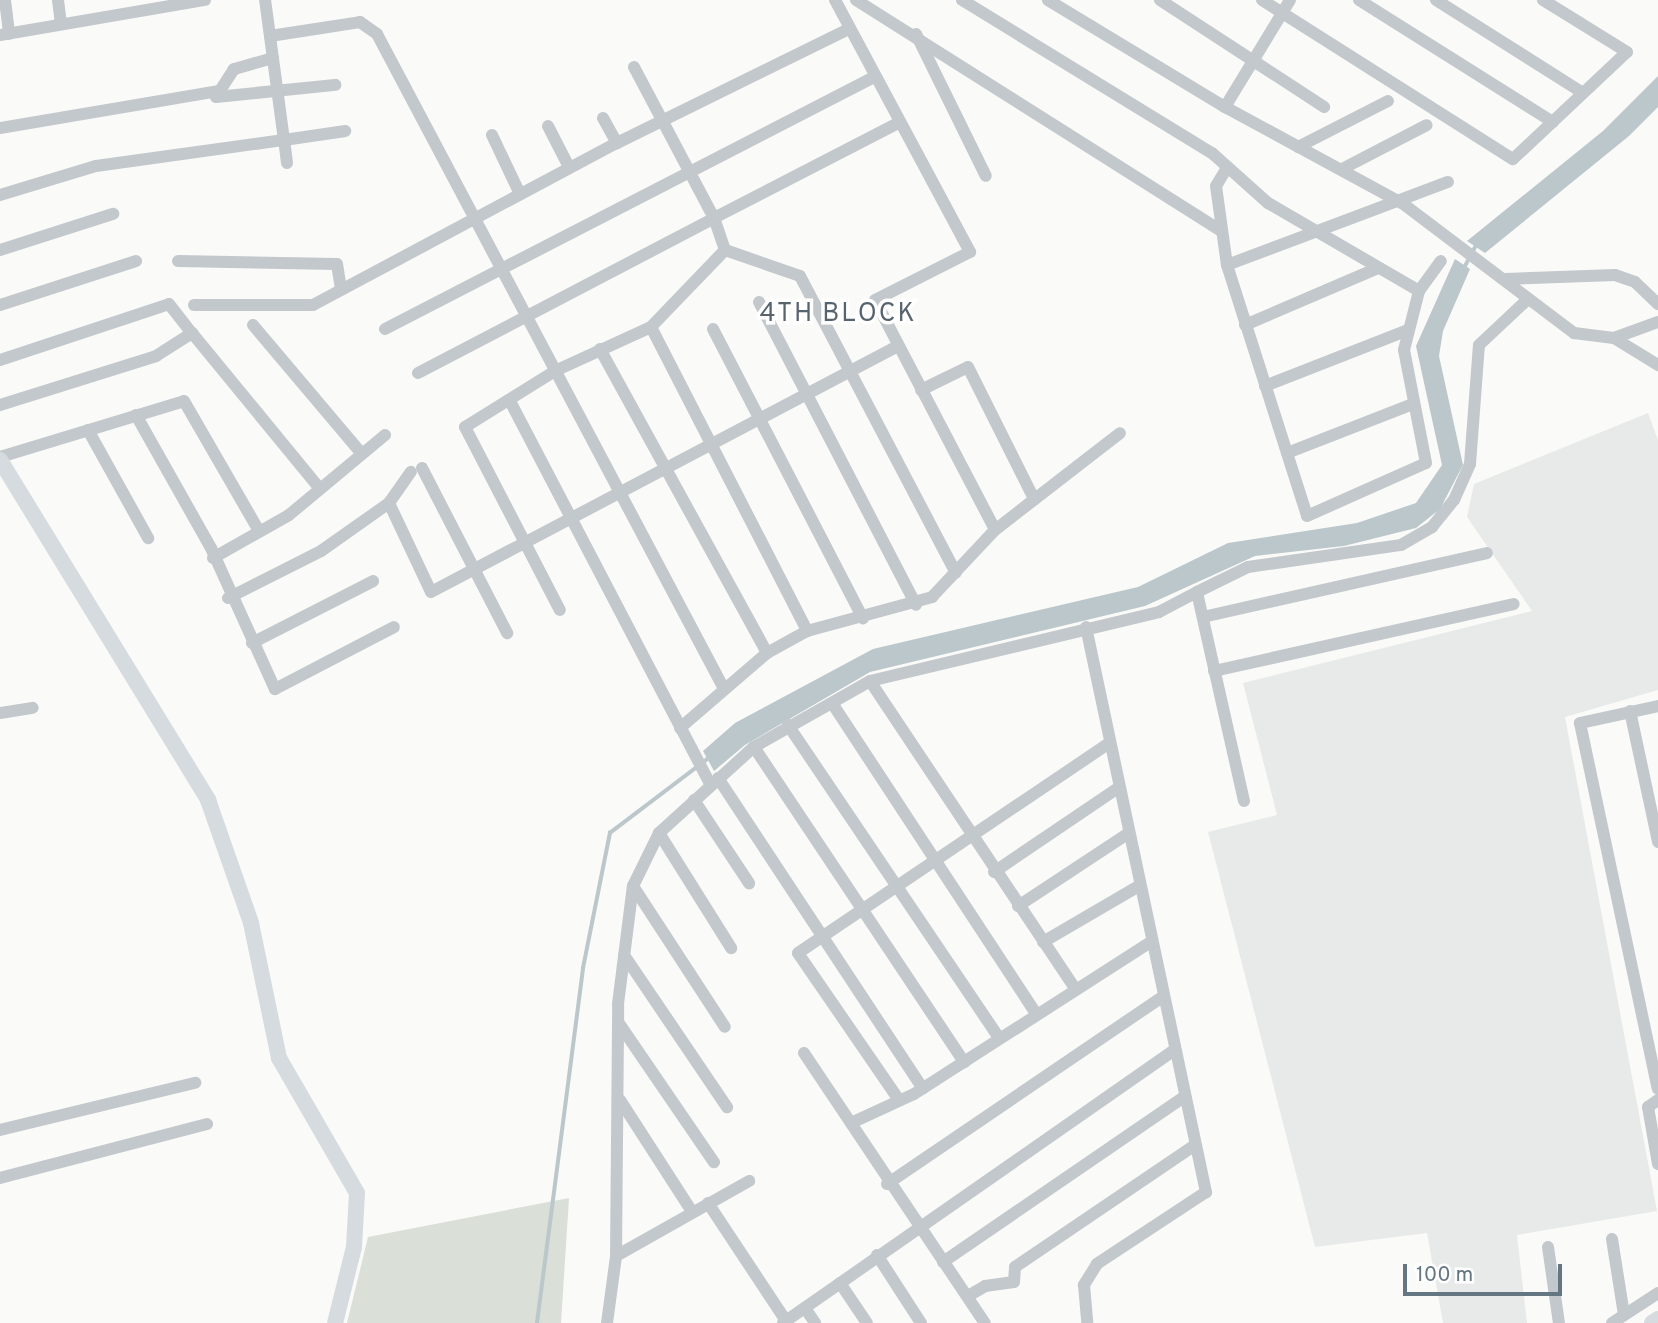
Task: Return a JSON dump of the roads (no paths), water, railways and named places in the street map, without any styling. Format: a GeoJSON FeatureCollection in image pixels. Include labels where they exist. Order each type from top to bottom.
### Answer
{"type":"FeatureCollection","features":[{"type":"Feature","properties":{"kind":"main road"},"geometry":{"type":"LineString","coordinates":[[0,459],[208,800],[251,923],[279,1058],[357,1193],[354,1247],[335,1323]]}},
{"type":"Feature","properties":{"kind":"main road"},"geometry":{"type":"LineString","coordinates":[[1652,1323],[1658,1319]]}},
{"type":"Feature","properties":{"kind":"street"},"geometry":{"type":"LineString","coordinates":[[5,0],[5,35],[61,23],[110,6],[205,0]]}},
{"type":"Feature","properties":{"kind":"street"},"geometry":{"type":"LineString","coordinates":[[58,0],[61,23]]}},
{"type":"Feature","properties":{"kind":"street"},"geometry":{"type":"LineString","coordinates":[[265,0],[287,163]]}},
{"type":"Feature","properties":{"kind":"street"},"geometry":{"type":"LineString","coordinates":[[835,0],[898,123],[970,252],[875,300],[995,530]]}},
{"type":"Feature","properties":{"kind":"street"},"geometry":{"type":"LineString","coordinates":[[856,0],[916,34],[1221,231]]}},
{"type":"Feature","properties":{"kind":"street"},"geometry":{"type":"LineString","coordinates":[[962,0],[1212,153],[1225,171],[1316,232],[1419,291]]}},
{"type":"Feature","properties":{"kind":"street"},"geometry":{"type":"LineString","coordinates":[[1048,0],[1225,107],[1298,147],[1344,167],[1402,203],[1417,218],[1505,279],[1574,333],[1615,338],[1658,365]]}},
{"type":"Feature","properties":{"kind":"street"},"geometry":{"type":"LineString","coordinates":[[1160,0],[1324,107]]}},
{"type":"Feature","properties":{"kind":"street"},"geometry":{"type":"LineString","coordinates":[[1262,0],[1513,159],[1627,52],[1544,0]]}},
{"type":"Feature","properties":{"kind":"street"},"geometry":{"type":"LineString","coordinates":[[1225,107],[1290,0]]}},
{"type":"Feature","properties":{"kind":"street"},"geometry":{"type":"LineString","coordinates":[[1359,0],[1553,122]]}},
{"type":"Feature","properties":{"kind":"street"},"geometry":{"type":"LineString","coordinates":[[1436,0],[1583,93]]}},
{"type":"Feature","properties":{"kind":"street"},"geometry":{"type":"LineString","coordinates":[[270,36],[360,22],[377,34],[475,217],[616,494],[723,687]]}},
{"type":"Feature","properties":{"kind":"street"},"geometry":{"type":"LineString","coordinates":[[194,305],[313,305],[569,167],[849,29]]}},
{"type":"Feature","properties":{"kind":"street"},"geometry":{"type":"LineString","coordinates":[[916,34],[986,176]]}},
{"type":"Feature","properties":{"kind":"street"},"geometry":{"type":"LineString","coordinates":[[273,58],[234,69],[216,97],[278,93],[335,85]]}},
{"type":"Feature","properties":{"kind":"street"},"geometry":{"type":"LineString","coordinates":[[634,67],[714,218],[725,250]]}},
{"type":"Feature","properties":{"kind":"street"},"geometry":{"type":"LineString","coordinates":[[385,329],[874,77]]}},
{"type":"Feature","properties":{"kind":"street"},"geometry":{"type":"LineString","coordinates":[[0,128],[218,92]]}},
{"type":"Feature","properties":{"kind":"street"},"geometry":{"type":"LineString","coordinates":[[1298,147],[1388,101]]}},
{"type":"Feature","properties":{"kind":"street"},"geometry":{"type":"LineString","coordinates":[[603,118],[617,143]]}},
{"type":"Feature","properties":{"kind":"street"},"geometry":{"type":"LineString","coordinates":[[418,373],[898,123]]}},
{"type":"Feature","properties":{"kind":"street"},"geometry":{"type":"LineString","coordinates":[[1344,167],[1427,125]]}},
{"type":"Feature","properties":{"kind":"street"},"geometry":{"type":"LineString","coordinates":[[548,126],[569,167]]}},
{"type":"Feature","properties":{"kind":"street"},"geometry":{"type":"LineString","coordinates":[[0,195],[96,166],[345,131]]}},
{"type":"Feature","properties":{"kind":"street"},"geometry":{"type":"LineString","coordinates":[[492,135],[520,194]]}},
{"type":"Feature","properties":{"kind":"street"},"geometry":{"type":"LineString","coordinates":[[1225,171],[1216,186],[1227,265],[1307,516],[1426,463],[1410,405],[1404,368],[1408,330],[1419,291],[1441,261]]}},
{"type":"Feature","properties":{"kind":"street"},"geometry":{"type":"LineString","coordinates":[[1227,265],[1402,203],[1448,182]]}},
{"type":"Feature","properties":{"kind":"street"},"geometry":{"type":"LineString","coordinates":[[0,250],[113,214]]}},
{"type":"Feature","properties":{"kind":"street"},"geometry":{"type":"LineString","coordinates":[[560,610],[465,427],[511,403],[555,371],[651,327],[725,250]]}},
{"type":"Feature","properties":{"kind":"street"},"geometry":{"type":"LineString","coordinates":[[725,250],[800,276],[956,573]]}},
{"type":"Feature","properties":{"kind":"street"},"geometry":{"type":"LineString","coordinates":[[0,305],[136,261]]}},
{"type":"Feature","properties":{"kind":"street"},"geometry":{"type":"LineString","coordinates":[[178,261],[337,264],[341,290]]}},
{"type":"Feature","properties":{"kind":"street"},"geometry":{"type":"LineString","coordinates":[[1245,325],[1378,268]]}},
{"type":"Feature","properties":{"kind":"street"},"geometry":{"type":"LineString","coordinates":[[1505,279],[1615,275],[1634,282],[1658,304]]}},
{"type":"Feature","properties":{"kind":"street"},"geometry":{"type":"LineString","coordinates":[[607,1323],[615,1256],[620,1100],[618,1022],[624,955],[632,886],[659,834],[754,747],[788,725],[870,681],[1086,627],[1159,612],[1248,567],[1401,545],[1432,527],[1470,464],[1479,345],[1528,299]]}},
{"type":"Feature","properties":{"kind":"street"},"geometry":{"type":"LineString","coordinates":[[760,302],[916,605]]}},
{"type":"Feature","properties":{"kind":"street"},"geometry":{"type":"LineString","coordinates":[[0,360],[169,304],[317,485]]}},
{"type":"Feature","properties":{"kind":"street"},"geometry":{"type":"LineString","coordinates":[[1615,338],[1658,322]]}},
{"type":"Feature","properties":{"kind":"street"},"geometry":{"type":"LineString","coordinates":[[253,325],[361,453]]}},
{"type":"Feature","properties":{"kind":"street"},"geometry":{"type":"LineString","coordinates":[[651,327],[709,445],[807,631]]}},
{"type":"Feature","properties":{"kind":"street"},"geometry":{"type":"LineString","coordinates":[[713,329],[863,618]]}},
{"type":"Feature","properties":{"kind":"street"},"geometry":{"type":"LineString","coordinates":[[1265,386],[1408,330]]}},
{"type":"Feature","properties":{"kind":"street"},"geometry":{"type":"LineString","coordinates":[[0,405],[156,356],[192,333]]}},
{"type":"Feature","properties":{"kind":"street"},"geometry":{"type":"LineString","coordinates":[[388,503],[430,592],[898,346]]}},
{"type":"Feature","properties":{"kind":"street"},"geometry":{"type":"LineString","coordinates":[[600,349],[663,470],[767,653]]}},
{"type":"Feature","properties":{"kind":"street"},"geometry":{"type":"LineString","coordinates":[[921,390],[968,367],[1034,499]]}},
{"type":"Feature","properties":{"kind":"street"},"geometry":{"type":"LineString","coordinates":[[0,459],[184,401],[259,531]]}},
{"type":"Feature","properties":{"kind":"street"},"geometry":{"type":"LineString","coordinates":[[511,403],[569,519],[689,744],[824,934],[923,1088]]}},
{"type":"Feature","properties":{"kind":"street"},"geometry":{"type":"LineString","coordinates":[[1287,453],[1410,405]]}},
{"type":"Feature","properties":{"kind":"street"},"geometry":{"type":"LineString","coordinates":[[136,415],[213,558],[228,598],[277,690],[394,627]]}},
{"type":"Feature","properties":{"kind":"street"},"geometry":{"type":"LineString","coordinates":[[88,430],[148,538]]}},
{"type":"Feature","properties":{"kind":"street"},"geometry":{"type":"LineString","coordinates":[[680,728],[723,687],[767,653],[807,631],[916,605],[956,573],[995,530],[1120,433]]}},
{"type":"Feature","properties":{"kind":"street"},"geometry":{"type":"LineString","coordinates":[[213,558],[289,514],[317,485],[385,435]]}},
{"type":"Feature","properties":{"kind":"street"},"geometry":{"type":"LineString","coordinates":[[228,598],[294,567],[388,503],[416,470],[475,569],[507,633]]}},
{"type":"Feature","properties":{"kind":"street"},"geometry":{"type":"LineString","coordinates":[[1203,617],[1488,553]]}},
{"type":"Feature","properties":{"kind":"street"},"geometry":{"type":"LineString","coordinates":[[252,643],[373,581]]}},
{"type":"Feature","properties":{"kind":"street"},"geometry":{"type":"LineString","coordinates":[[1197,592],[1244,801]]}},
{"type":"Feature","properties":{"kind":"street"},"geometry":{"type":"LineString","coordinates":[[1214,671],[1514,604]]}},
{"type":"Feature","properties":{"kind":"street"},"geometry":{"type":"LineString","coordinates":[[1086,627],[1148,944],[1206,1192],[1097,1264],[1084,1285],[1087,1323]]}},
{"type":"Feature","properties":{"kind":"street"},"geometry":{"type":"LineString","coordinates":[[870,681],[969,836],[1075,988]]}},
{"type":"Feature","properties":{"kind":"street"},"geometry":{"type":"LineString","coordinates":[[832,703],[1036,1013]]}},
{"type":"Feature","properties":{"kind":"street"},"geometry":{"type":"LineString","coordinates":[[1658,705],[1580,723],[1658,1089]]}},
{"type":"Feature","properties":{"kind":"street"},"geometry":{"type":"LineString","coordinates":[[0,713],[33,708]]}},
{"type":"Feature","properties":{"kind":"street"},"geometry":{"type":"LineString","coordinates":[[1630,711],[1658,842]]}},
{"type":"Feature","properties":{"kind":"street"},"geometry":{"type":"LineString","coordinates":[[788,725],[999,1038]]}},
{"type":"Feature","properties":{"kind":"street"},"geometry":{"type":"LineString","coordinates":[[900,1100],[798,953],[859,909],[1109,743]]}},
{"type":"Feature","properties":{"kind":"street"},"geometry":{"type":"LineString","coordinates":[[754,747],[859,909],[964,1062]]}},
{"type":"Feature","properties":{"kind":"street"},"geometry":{"type":"LineString","coordinates":[[994,872],[1118,789]]}},
{"type":"Feature","properties":{"kind":"street"},"geometry":{"type":"LineString","coordinates":[[694,800],[748,883]]}},
{"type":"Feature","properties":{"kind":"street"},"geometry":{"type":"LineString","coordinates":[[659,834],[731,948]]}},
{"type":"Feature","properties":{"kind":"street"},"geometry":{"type":"LineString","coordinates":[[1018,906],[1127,834]]}},
{"type":"Feature","properties":{"kind":"street"},"geometry":{"type":"LineString","coordinates":[[632,886],[725,1027]]}},
{"type":"Feature","properties":{"kind":"street"},"geometry":{"type":"LineString","coordinates":[[1043,942],[1137,887]]}},
{"type":"Feature","properties":{"kind":"street"},"geometry":{"type":"LineString","coordinates":[[851,1123],[923,1088],[1075,988],[1148,944]]}},
{"type":"Feature","properties":{"kind":"street"},"geometry":{"type":"LineString","coordinates":[[624,955],[727,1107]]}},
{"type":"Feature","properties":{"kind":"street"},"geometry":{"type":"LineString","coordinates":[[887,1184],[1161,998]]}},
{"type":"Feature","properties":{"kind":"street"},"geometry":{"type":"LineString","coordinates":[[618,1022],[714,1162]]}},
{"type":"Feature","properties":{"kind":"street"},"geometry":{"type":"LineString","coordinates":[[708,1203],[785,1322],[917,1226],[1173,1051]]}},
{"type":"Feature","properties":{"kind":"street"},"geometry":{"type":"LineString","coordinates":[[804,1053],[851,1123],[887,1184],[985,1323]]}},
{"type":"Feature","properties":{"kind":"street"},"geometry":{"type":"LineString","coordinates":[[0,1130],[195,1083]]}},
{"type":"Feature","properties":{"kind":"street"},"geometry":{"type":"LineString","coordinates":[[943,1262],[1184,1097]]}},
{"type":"Feature","properties":{"kind":"street"},"geometry":{"type":"LineString","coordinates":[[620,1100],[691,1210]]}},
{"type":"Feature","properties":{"kind":"street"},"geometry":{"type":"LineString","coordinates":[[1658,1100],[1648,1107],[1658,1164]]}},
{"type":"Feature","properties":{"kind":"street"},"geometry":{"type":"LineString","coordinates":[[0,1178],[207,1124]]}},
{"type":"Feature","properties":{"kind":"street"},"geometry":{"type":"LineString","coordinates":[[968,1296],[985,1286],[1014,1282],[1015,1267],[1195,1145]]}},
{"type":"Feature","properties":{"kind":"street"},"geometry":{"type":"LineString","coordinates":[[615,1256],[691,1210],[749,1181]]}},
{"type":"Feature","properties":{"kind":"street"},"geometry":{"type":"LineString","coordinates":[[1612,1239],[1624,1315]]}},
{"type":"Feature","properties":{"kind":"street"},"geometry":{"type":"LineString","coordinates":[[1548,1247],[1559,1323]]}},
{"type":"Feature","properties":{"kind":"street"},"geometry":{"type":"LineString","coordinates":[[877,1255],[921,1323]]}},
{"type":"Feature","properties":{"kind":"street"},"geometry":{"type":"LineString","coordinates":[[839,1283],[866,1323]]}},
{"type":"Feature","properties":{"kind":"street"},"geometry":{"type":"LineString","coordinates":[[1612,1323],[1658,1293]]}},
{"type":"Feature","properties":{"kind":"street"},"geometry":{"type":"LineString","coordinates":[[805,1308],[815,1323]]}},
{"type":"Feature","properties":{"kind":"waterway"},"geometry":{"type":"LineString","coordinates":[[1464,268],[1477,244]]}},
{"type":"Feature","properties":{"kind":"waterway"},"geometry":{"type":"LineString","coordinates":[[537,1323],[583,968],[610,833],[710,757]]}},
{"type":"Feature","properties":{"kind":"district","name":"4TH BLOCK"},"geometry":{"type":"Point","coordinates":[838,315]}}]}
